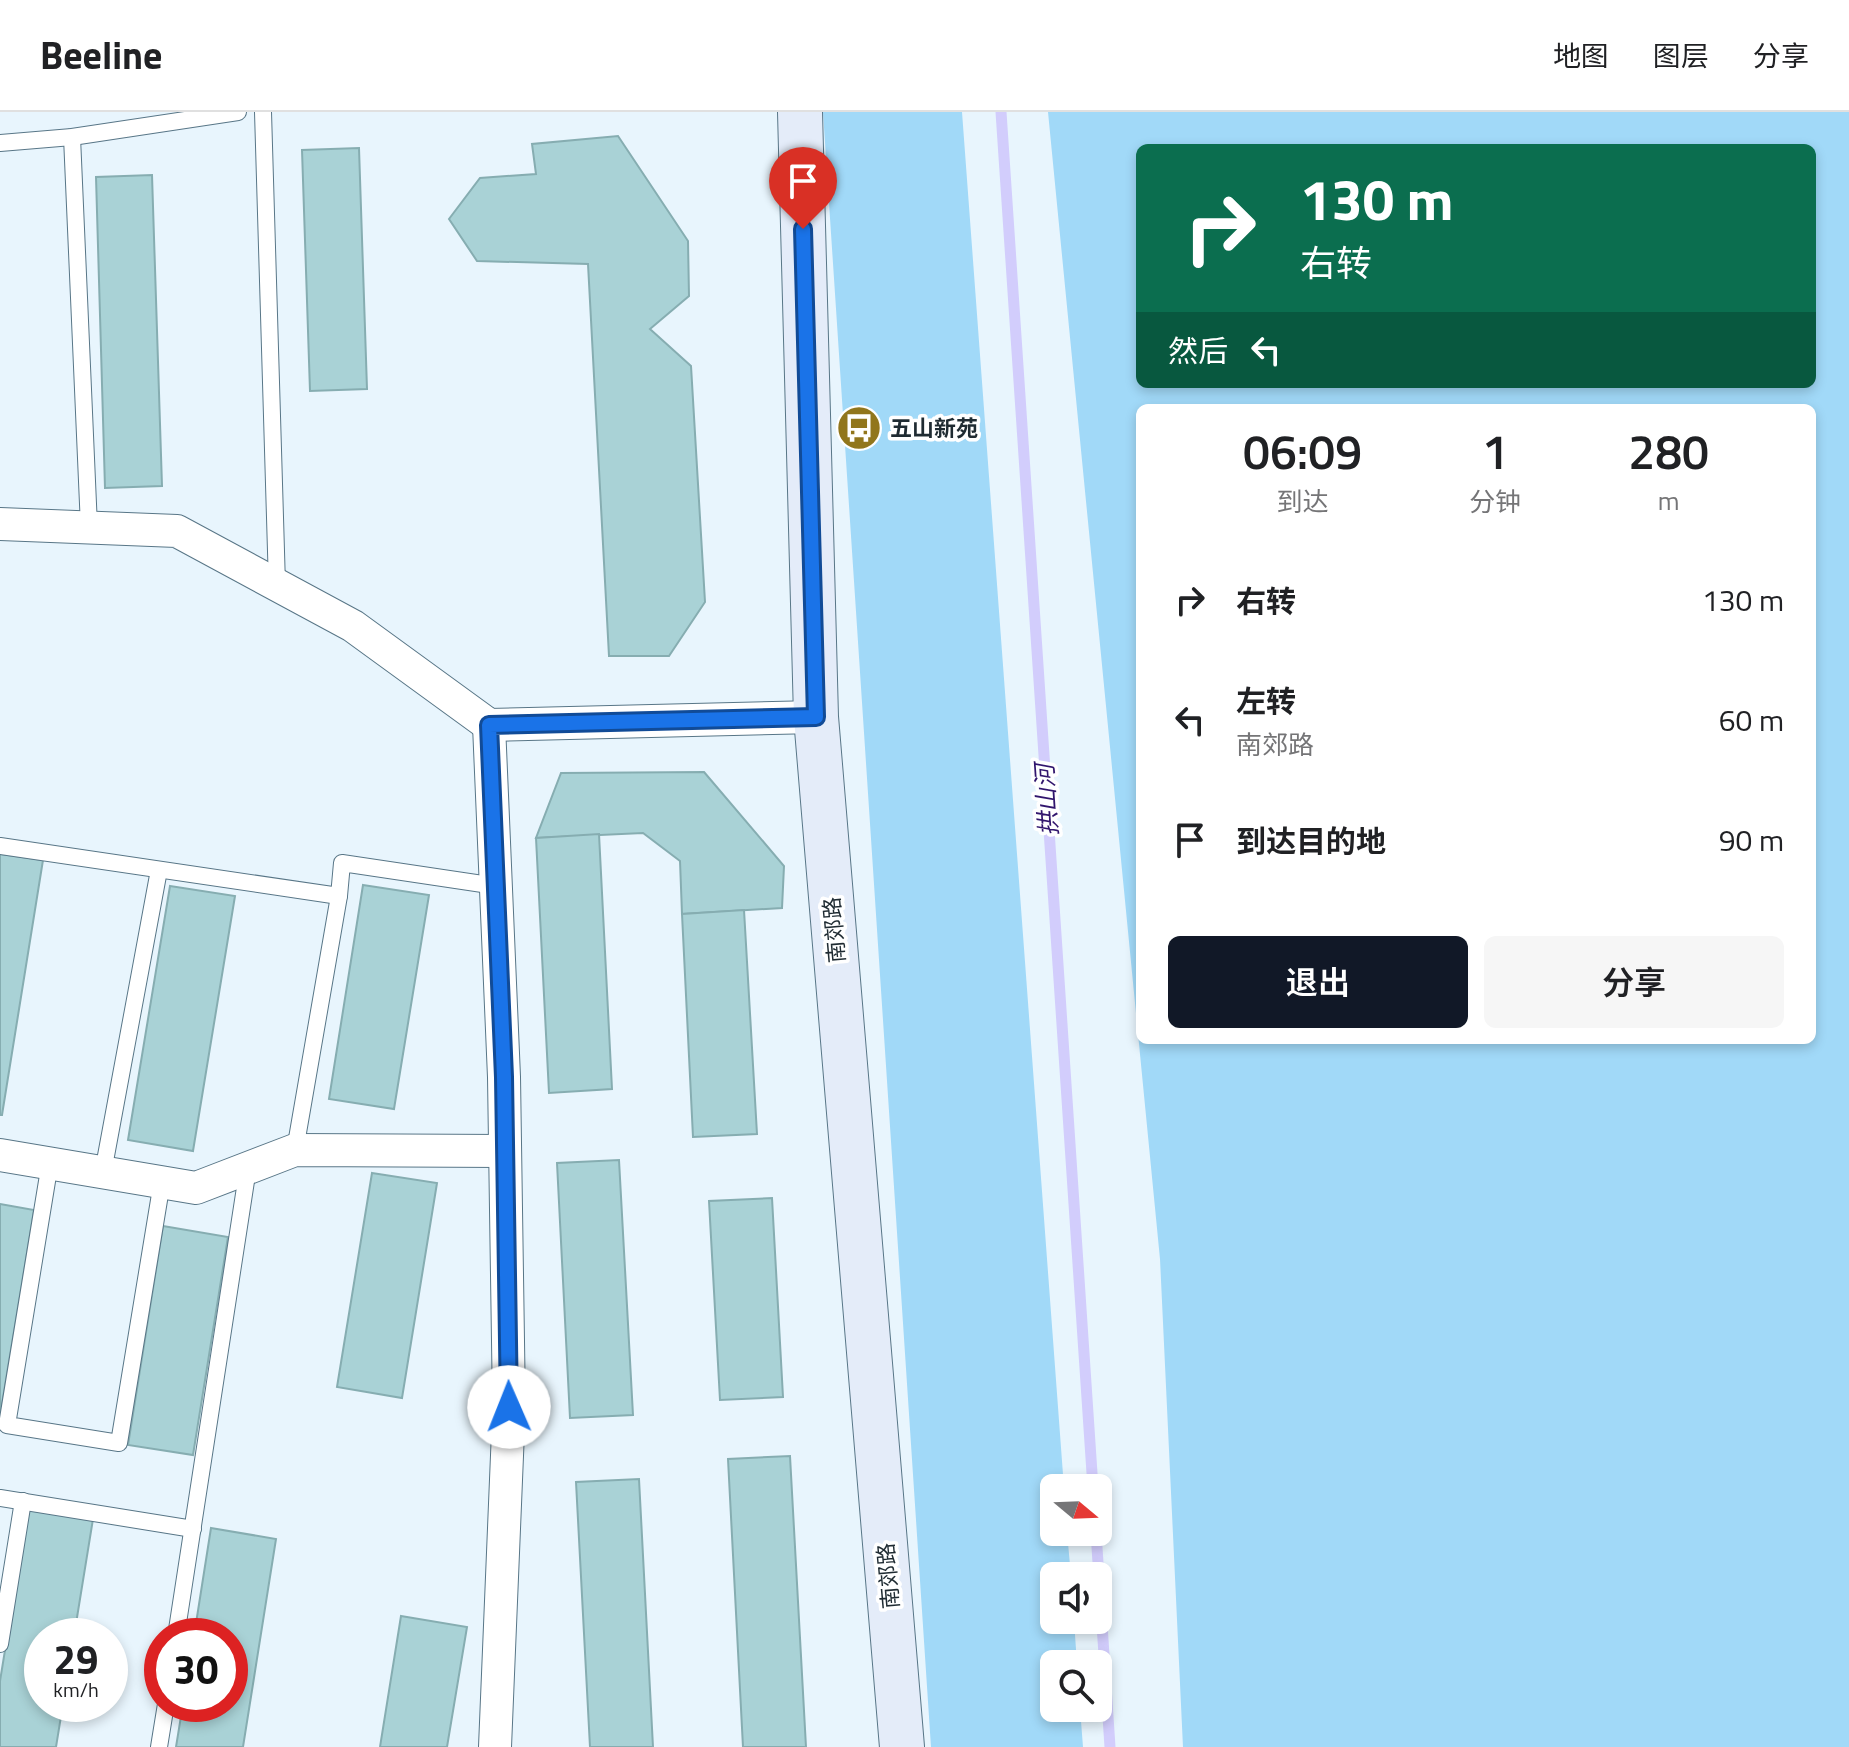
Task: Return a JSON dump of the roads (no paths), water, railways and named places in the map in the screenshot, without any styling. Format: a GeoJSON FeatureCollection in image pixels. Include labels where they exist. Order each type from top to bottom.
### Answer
{"type":"FeatureCollection","features":[{"type":"Feature","properties":{"kind":"street","name":"南郊路"},"geometry":{"type":"LineString","coordinates":[[800,112],[816,717],[902,1747]]}},
{"type":"Feature","properties":{"kind":"street"},"geometry":{"type":"LineString","coordinates":[[0,524],[177,531],[353,626],[489,725],[816,717]]}},
{"type":"Feature","properties":{"kind":"street"},"geometry":{"type":"LineString","coordinates":[[489,725],[505,1151],[509,1407],[495,1747]]}},
{"type":"Feature","properties":{"kind":"street"},"geometry":{"type":"LineString","coordinates":[[0,1155],[196,1188],[295,1150],[505,1151]]}},
{"type":"Feature","properties":{"kind":"lane"},"geometry":{"type":"LineString","coordinates":[[0,143],[72,137],[238,112]]}},
{"type":"Feature","properties":{"kind":"lane"},"geometry":{"type":"LineString","coordinates":[[263,112],[277,585]]}},
{"type":"Feature","properties":{"kind":"lane"},"geometry":{"type":"LineString","coordinates":[[72,137],[89,527]]}},
{"type":"Feature","properties":{"kind":"lane"},"geometry":{"type":"LineString","coordinates":[[0,846],[339,896]]}},
{"type":"Feature","properties":{"kind":"lane"},"geometry":{"type":"LineString","coordinates":[[295,1150],[342,863],[496,886]]}},
{"type":"Feature","properties":{"kind":"lane"},"geometry":{"type":"LineString","coordinates":[[103,1172],[159,870]]}},
{"type":"Feature","properties":{"kind":"lane"},"geometry":{"type":"LineString","coordinates":[[50,1163],[7,1425],[119,1443],[162,1182]]}},
{"type":"Feature","properties":{"kind":"lane"},"geometry":{"type":"LineString","coordinates":[[179,1618],[248,1168]]}},
{"type":"Feature","properties":{"kind":"lane"},"geometry":{"type":"LineString","coordinates":[[0,1498],[193,1529]]}},
{"type":"Feature","properties":{"kind":"lane"},"geometry":{"type":"LineString","coordinates":[[0,1644],[23,1501]]}},
{"type":"Feature","properties":{"kind":"lane"},"geometry":{"type":"LineString","coordinates":[[159,1747],[163,1722]]}},
{"type":"Feature","properties":{"kind":"waterway","name":"拱山河"},"geometry":{"type":"LineString","coordinates":[[1001,112],[1092,1474]]}},
{"type":"Feature","properties":{"kind":"waterway","name":"拱山河"},"geometry":{"type":"LineString","coordinates":[[1097,1546],[1110,1747]]}},
{"type":"Feature","properties":{"kind":"place","name":"五山新苑"},"geometry":{"type":"Point","coordinates":[859,428]}}]}
